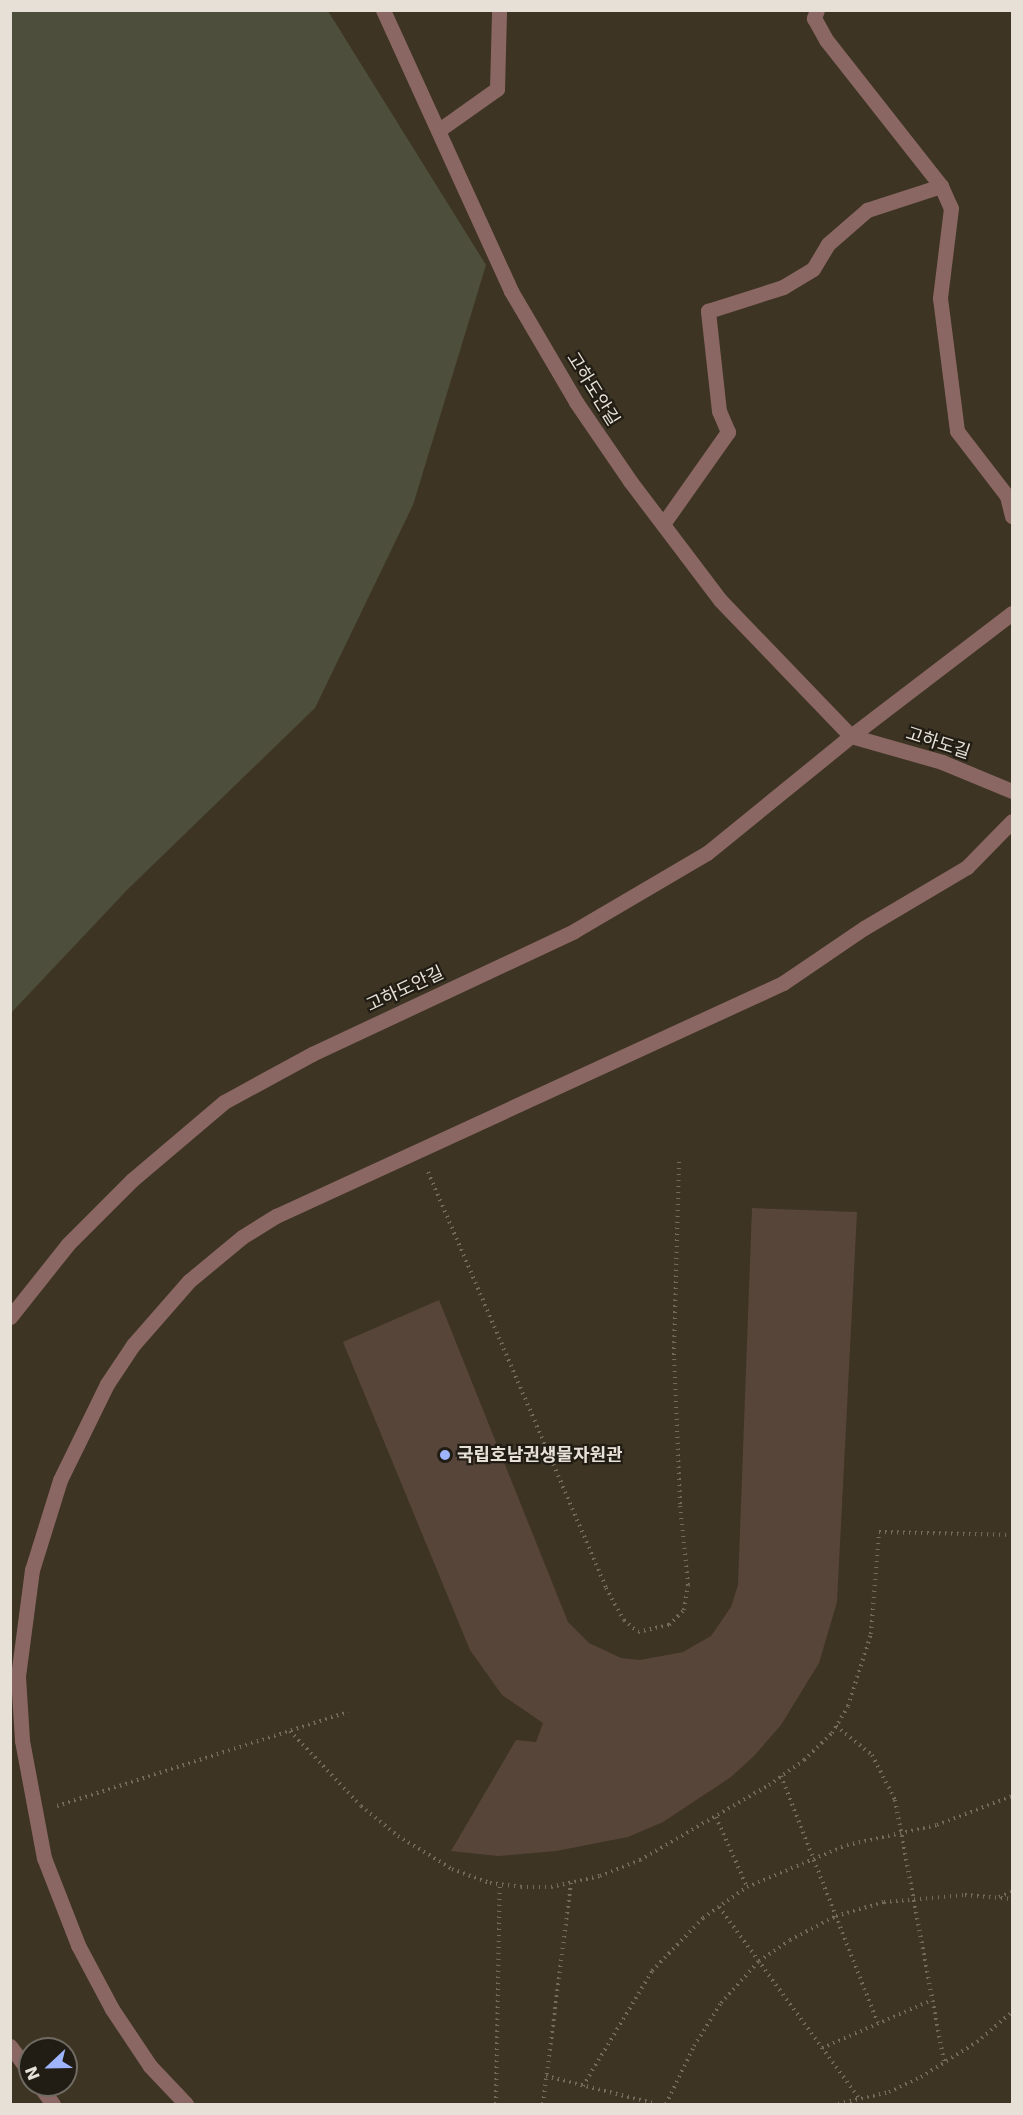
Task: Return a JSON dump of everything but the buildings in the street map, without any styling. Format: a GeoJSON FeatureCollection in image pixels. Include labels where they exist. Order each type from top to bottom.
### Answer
{"type":"FeatureCollection","features":[{"type":"Feature","properties":{"kind":"street","name":"고하도안길"},"geometry":{"type":"LineString","coordinates":[[383,10],[511,291],[576,402],[720,600],[850,736]]}},
{"type":"Feature","properties":{"kind":"street"},"geometry":{"type":"LineString","coordinates":[[439,130],[497,89],[499,10]]}},
{"type":"Feature","properties":{"kind":"street"},"geometry":{"type":"LineString","coordinates":[[817,10],[814,18],[827,41],[941,186],[951,208],[940,298],[957,431],[1007,496],[1012,516]]}},
{"type":"Feature","properties":{"kind":"street"},"geometry":{"type":"LineString","coordinates":[[663,524],[728,432],[719,411],[708,311],[783,287],[813,269],[828,244],[867,210],[941,186]]}},
{"type":"Feature","properties":{"kind":"street","name":"고하도안길"},"geometry":{"type":"LineString","coordinates":[[10,1317],[92,1220],[132,1180],[224,1102],[312,1054],[624,904],[707,853],[850,736],[1012,613]]}},
{"type":"Feature","properties":{"kind":"street","name":"고하도길"},"geometry":{"type":"LineString","coordinates":[[850,736],[942,762],[1012,790]]}},
{"type":"Feature","properties":{"kind":"street"},"geometry":{"type":"LineString","coordinates":[[186,2104],[150,2066],[112,2009],[78,1945],[57,1898],[35,1814],[22,1740],[18,1677],[22,1630],[45,1523],[95,1403],[133,1345],[189,1281],[214,1259],[276,1216],[783,982],[864,928],[967,867],[1012,822]]}},
{"type":"Feature","properties":{"kind":"path"},"geometry":{"type":"LineString","coordinates":[[418,1149],[606,1588],[624,1620],[638,1632],[669,1625],[684,1610],[688,1585],[680,1504],[674,1355],[679,1158]]}},
{"type":"Feature","properties":{"kind":"path"},"geometry":{"type":"LineString","coordinates":[[290,1731],[361,1806],[398,1836],[452,1869],[500,1885],[551,1887],[600,1876],[639,1860],[716,1817],[781,1776],[804,1760],[836,1726],[848,1706],[871,1634],[879,1532],[1012,1535]]}},
{"type":"Feature","properties":{"kind":"path"},"geometry":{"type":"LineString","coordinates":[[35,1814],[348,1712]]}},
{"type":"Feature","properties":{"kind":"path"},"geometry":{"type":"LineString","coordinates":[[836,1726],[872,1755],[895,1800],[944,2063]]}},
{"type":"Feature","properties":{"kind":"path"},"geometry":{"type":"LineString","coordinates":[[781,1776],[878,2024]]}},
{"type":"Feature","properties":{"kind":"path"},"geometry":{"type":"LineString","coordinates":[[583,2086],[652,1971],[683,1936],[747,1887],[812,1858],[901,1831],[947,1822],[1012,1796]]}},
{"type":"Feature","properties":{"kind":"path"},"geometry":{"type":"LineString","coordinates":[[716,1817],[747,1887]]}},
{"type":"Feature","properties":{"kind":"path"},"geometry":{"type":"LineString","coordinates":[[543,2104],[572,1883]]}},
{"type":"Feature","properties":{"kind":"path"},"geometry":{"type":"LineString","coordinates":[[496,2104],[500,1885]]}},
{"type":"Feature","properties":{"kind":"path"},"geometry":{"type":"LineString","coordinates":[[998,1897],[1012,1892]]}},
{"type":"Feature","properties":{"kind":"path"},"geometry":{"type":"LineString","coordinates":[[666,2104],[694,2046],[721,2003],[759,1962],[836,1916],[867,1905],[914,1898],[998,1897],[1012,1899]]}},
{"type":"Feature","properties":{"kind":"path"},"geometry":{"type":"LineString","coordinates":[[719,1907],[860,2100]]}},
{"type":"Feature","properties":{"kind":"path"},"geometry":{"type":"LineString","coordinates":[[822,2048],[932,2000]]}},
{"type":"Feature","properties":{"kind":"path"},"geometry":{"type":"LineString","coordinates":[[838,2104],[889,2092],[944,2063],[1012,2012]]}},
{"type":"Feature","properties":{"kind":"path"},"geometry":{"type":"LineString","coordinates":[[546,2076],[657,2104]]}},
{"type":"Feature","properties":{"kind":"green space"},"geometry":{"type":"Polygon","coordinates":[[[11,10],[328,11],[486,265],[413,505],[315,708],[127,890],[11,1013],[11,10]]]}},
{"type":"Feature","properties":{"kind":"place","name":"국립호남권생물자원관"},"geometry":{"type":"Point","coordinates":[445,1455]}}]}
